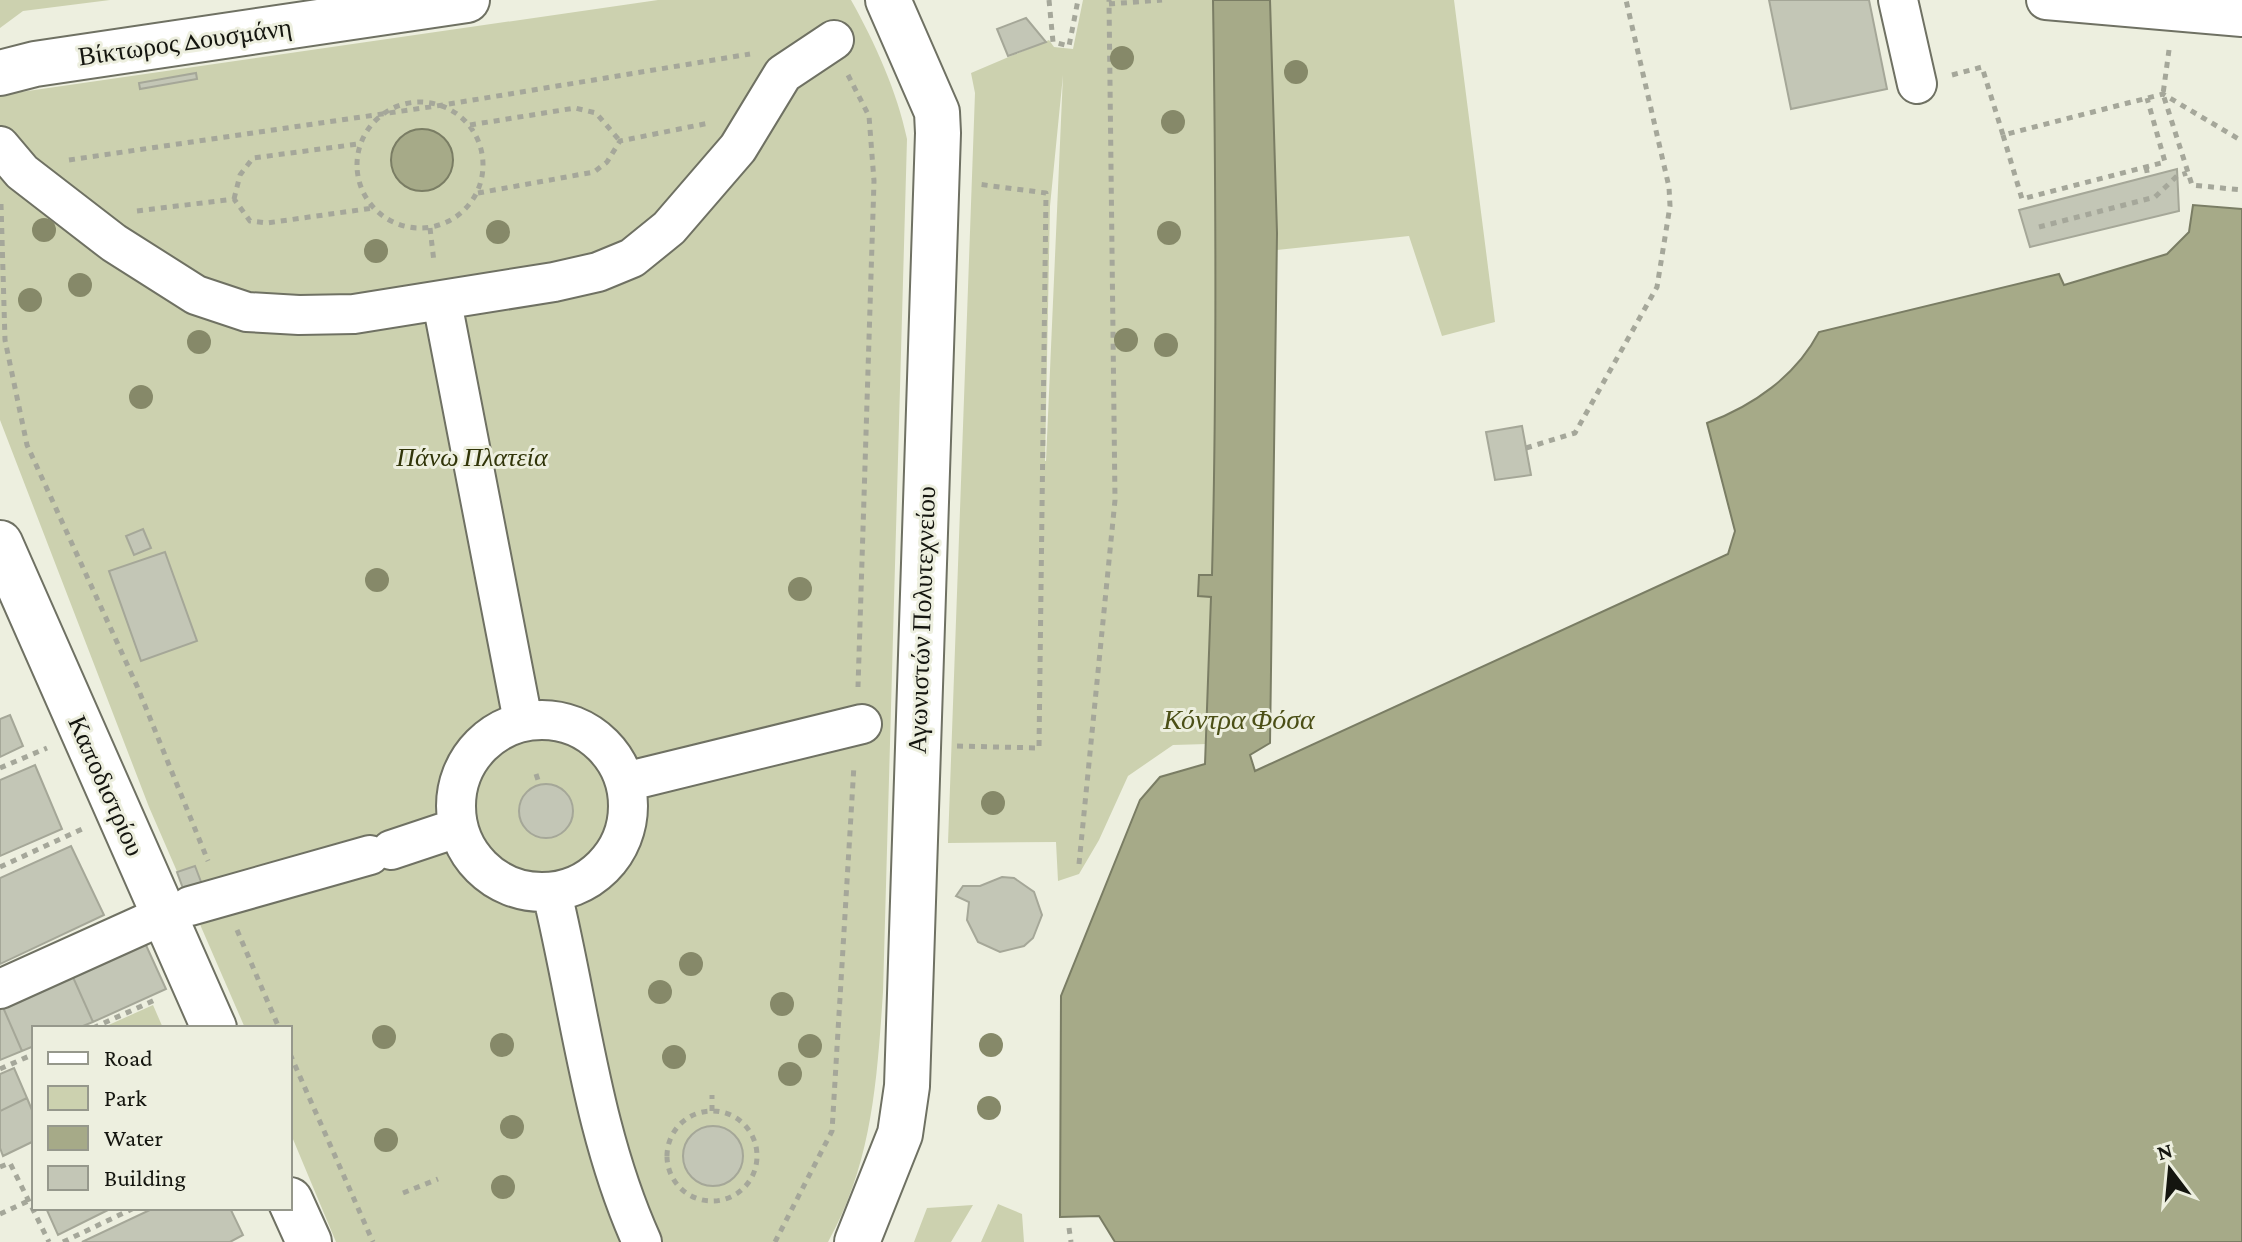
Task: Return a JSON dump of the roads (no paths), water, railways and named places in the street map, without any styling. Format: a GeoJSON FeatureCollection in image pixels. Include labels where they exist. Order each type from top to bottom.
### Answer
{"type":"FeatureCollection","features":[{"type":"Feature","properties":{"kind":"main road","name":"Βίκτωρος Δουσμάνη"},"geometry":{"type":"LineString","coordinates":[[0,73],[35,64],[467,0]]}},
{"type":"Feature","properties":{"kind":"main road","name":"Αγωνιστών Πολυτεχνείου"},"geometry":{"type":"LineString","coordinates":[[857,1242],[900,1134],[907,1086],[938,133],[937,112],[888,0]]}},
{"type":"Feature","properties":{"kind":"main road","name":"Καποδιστρίου"},"geometry":{"type":"LineString","coordinates":[[0,543],[192,905],[214,1026]]}},
{"type":"Feature","properties":{"kind":"main road"},"geometry":{"type":"LineString","coordinates":[[292,1204],[309,1242]]}},
{"type":"Feature","properties":{"kind":"street"},"geometry":{"type":"LineString","coordinates":[[1898,0],[1917,84]]}},
{"type":"Feature","properties":{"kind":"street"},"geometry":{"type":"LineString","coordinates":[[2046,0],[2242,17]]}},
{"type":"Feature","properties":{"kind":"street"},"geometry":{"type":"LineString","coordinates":[[10,158],[80,217],[181,287],[247,312],[354,314],[442,302],[589,274],[632,258],[669,228],[738,148],[783,74],[829,44]]}},
{"type":"Feature","properties":{"kind":"street"},"geometry":{"type":"LineString","coordinates":[[442,302],[523,721]]}},
{"type":"Feature","properties":{"kind":"street"},"geometry":{"type":"LineString","coordinates":[[554,720],[583,730],[607,749],[625,782],[627,825],[619,846],[591,878],[552,893],[509,887],[491,877],[464,847],[457,828],[455,800],[462,772],[488,738],[523,721],[554,720]]}},
{"type":"Feature","properties":{"kind":"street"},"geometry":{"type":"LineString","coordinates":[[625,782],[860,724]]}},
{"type":"Feature","properties":{"kind":"street"},"geometry":{"type":"LineString","coordinates":[[0,989],[192,905],[381,853],[457,828]]}},
{"type":"Feature","properties":{"kind":"street"},"geometry":{"type":"LineString","coordinates":[[552,893],[600,1118],[615,1174],[642,1242]]}},
{"type":"Feature","properties":{"kind":"water","name":"Κόντρα Φόσα"},"geometry":{"type":"Polygon","coordinates":[[[1213,0],[1270,0],[1277,233],[1270,743],[1250,755],[1255,771],[1728,554],[1735,531],[1707,423],[1741,408],[1772,388],[1798,362],[1819,332],[2059,274],[2064,285],[2167,254],[2189,232],[2193,205],[2242,209],[2242,1242],[1115,1242],[1099,1216],[1060,1217],[1061,996],[1140,800],[1160,777],[1205,764],[1211,597],[1198,596],[1199,575],[1212,575],[1216,288],[1213,0]]]}},
{"type":"Feature","properties":{"kind":"water"},"geometry":{"type":"Polygon","coordinates":[[[422,129],[444,138],[453,160],[444,182],[422,191],[400,182],[391,160],[400,138],[422,129]]]}},
{"type":"Feature","properties":{"kind":"park label","name":"Πάνω Πλατεία"},"geometry":{"type":"Point","coordinates":[472,457]}}]}
